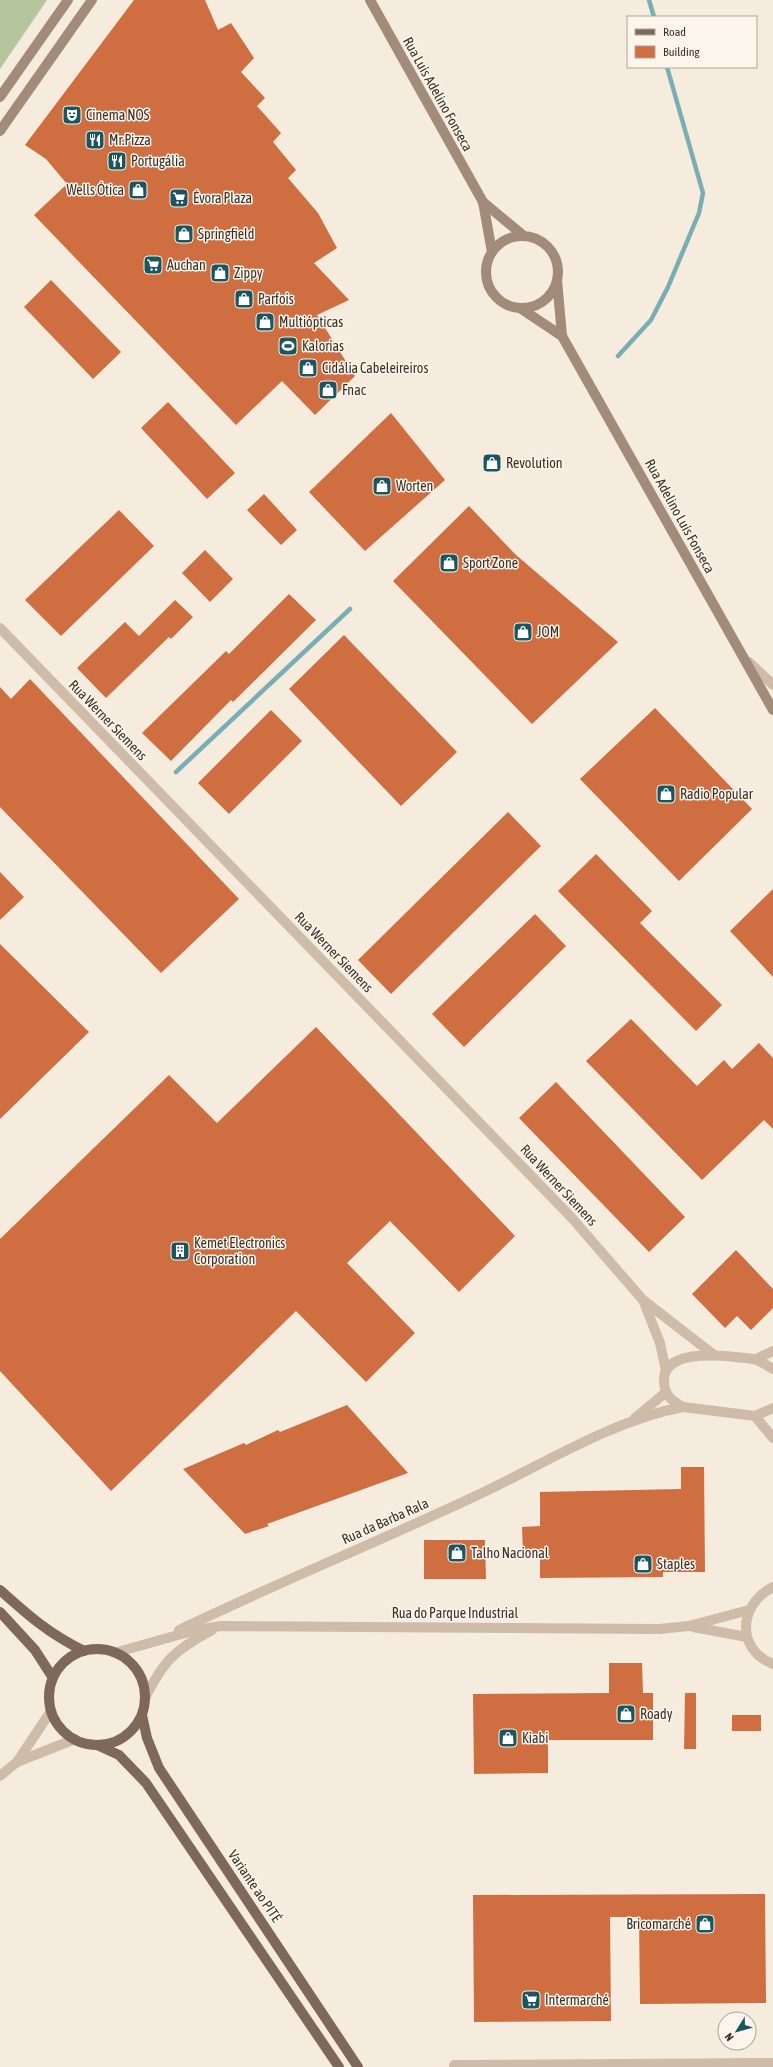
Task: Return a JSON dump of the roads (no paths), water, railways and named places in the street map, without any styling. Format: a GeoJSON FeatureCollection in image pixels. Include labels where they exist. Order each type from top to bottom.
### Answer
{"type":"FeatureCollection","features":[{"type":"Feature","properties":{"kind":"main road"},"geometry":{"type":"LineString","coordinates":[[0,1590],[38,1624],[58,1638],[84,1651]]}},
{"type":"Feature","properties":{"kind":"main road"},"geometry":{"type":"LineString","coordinates":[[0,1612],[35,1650],[53,1678]]}},
{"type":"Feature","properties":{"kind":"main road"},"geometry":{"type":"LineString","coordinates":[[84,1651],[108,1651],[114,1653],[124,1657],[136,1669],[142,1682],[145,1698],[142,1715],[134,1729],[119,1741],[103,1746],[86,1744],[75,1739],[58,1726],[51,1711],[49,1695],[53,1678],[62,1664],[75,1654],[84,1651]]}},
{"type":"Feature","properties":{"kind":"main road","name":"Variante ao PITÉ"},"geometry":{"type":"LineString","coordinates":[[142,1715],[146,1738],[159,1768],[358,2067]]}},
{"type":"Feature","properties":{"kind":"main road"},"geometry":{"type":"LineString","coordinates":[[97,1745],[119,1755],[146,1783],[338,2067]]}},
{"type":"Feature","properties":{"kind":"street"},"geometry":{"type":"LineString","coordinates":[[0,97],[68,0]]}},
{"type":"Feature","properties":{"kind":"street"},"geometry":{"type":"LineString","coordinates":[[0,131],[92,0]]}},
{"type":"Feature","properties":{"kind":"street","name":"Rua Luís Adelino Fonseca"},"geometry":{"type":"LineString","coordinates":[[370,0],[483,202],[492,252]]}},
{"type":"Feature","properties":{"kind":"street","name":"Rua Luís Adelino Fonseca"},"geometry":{"type":"LineString","coordinates":[[483,202],[524,236]]}},
{"type":"Feature","properties":{"kind":"street"},"geometry":{"type":"LineString","coordinates":[[524,236],[540,240],[549,248],[555,256],[558,268],[557,280],[548,297],[538,305],[520,308],[508,305],[495,296],[489,287],[486,277],[487,264],[492,252],[505,240],[524,236]]}},
{"type":"Feature","properties":{"kind":"street","name":"Rua Adelino Luís Fonseca"},"geometry":{"type":"LineString","coordinates":[[557,280],[562,336],[773,710]]}},
{"type":"Feature","properties":{"kind":"street","name":"Rua Adelino Luís Fonseca"},"geometry":{"type":"LineString","coordinates":[[520,308],[562,336]]}},
{"type":"Feature","properties":{"kind":"street","name":"Rua Werner Siemens"},"geometry":{"type":"LineString","coordinates":[[0,628],[566,1212],[644,1300],[714,1355]]}},
{"type":"Feature","properties":{"kind":"street"},"geometry":{"type":"LineString","coordinates":[[743,655],[760,674],[773,685]]}},
{"type":"Feature","properties":{"kind":"street","name":"Rua Werner Siemens"},"geometry":{"type":"LineString","coordinates":[[644,1300],[660,1343],[666,1370],[664,1380],[665,1393]]}},
{"type":"Feature","properties":{"kind":"street"},"geometry":{"type":"LineString","coordinates":[[756,1360],[773,1351]]}},
{"type":"Feature","properties":{"kind":"street"},"geometry":{"type":"LineString","coordinates":[[666,1370],[673,1363],[689,1357],[714,1355],[756,1360],[773,1369]]}},
{"type":"Feature","properties":{"kind":"street"},"geometry":{"type":"LineString","coordinates":[[665,1393],[673,1402],[683,1407],[755,1416],[773,1408]]}},
{"type":"Feature","properties":{"kind":"street","name":"Rua da Barba Rala"},"geometry":{"type":"LineString","coordinates":[[630,1421],[665,1393]]}},
{"type":"Feature","properties":{"kind":"street","name":"Rua da Barba Rala"},"geometry":{"type":"LineString","coordinates":[[151,1643],[220,1610],[484,1492],[630,1421],[662,1411],[683,1407]]}},
{"type":"Feature","properties":{"kind":"street"},"geometry":{"type":"LineString","coordinates":[[755,1416],[773,1438]]}},
{"type":"Feature","properties":{"kind":"street"},"geometry":{"type":"LineString","coordinates":[[773,1587],[764,1592],[755,1600],[749,1610],[746,1624],[747,1638],[754,1650],[769,1662],[773,1673]]}},
{"type":"Feature","properties":{"kind":"street","name":"Rua do Parque Industrial"},"geometry":{"type":"LineString","coordinates":[[221,1626],[651,1628],[689,1626],[749,1610]]}},
{"type":"Feature","properties":{"kind":"street"},"geometry":{"type":"LineString","coordinates":[[145,1698],[158,1672],[175,1653],[197,1638],[221,1626]]}},
{"type":"Feature","properties":{"kind":"street","name":"Rua da Barba Rala"},"geometry":{"type":"LineString","coordinates":[[114,1653],[196,1630],[221,1626]]}},
{"type":"Feature","properties":{"kind":"street","name":"Rua do Parque Industrial"},"geometry":{"type":"LineString","coordinates":[[689,1626],[747,1638]]}},
{"type":"Feature","properties":{"kind":"street"},"geometry":{"type":"LineString","coordinates":[[0,1776],[16,1762],[51,1711]]}},
{"type":"Feature","properties":{"kind":"street"},"geometry":{"type":"LineString","coordinates":[[16,1762],[75,1739]]}},
{"type":"Feature","properties":{"kind":"street"},"geometry":{"type":"LineString","coordinates":[[454,2065],[773,2063]]}},
{"type":"Feature","properties":{"kind":"waterway"},"geometry":{"type":"LineString","coordinates":[[649,0],[654,16]]}},
{"type":"Feature","properties":{"kind":"waterway"},"geometry":{"type":"LineString","coordinates":[[618,356],[651,320],[668,287],[699,213],[703,193],[667,68]]}},
{"type":"Feature","properties":{"kind":"waterway"},"geometry":{"type":"LineString","coordinates":[[176,772],[350,609]]}},
{"type":"Feature","properties":{"kind":"place","name":"Cinema NOS"},"geometry":{"type":"Point","coordinates":[72,115]}},
{"type":"Feature","properties":{"kind":"place","name":"Mr.Pizza"},"geometry":{"type":"Point","coordinates":[95,140]}},
{"type":"Feature","properties":{"kind":"place","name":"Portugália"},"geometry":{"type":"Point","coordinates":[117,161]}},
{"type":"Feature","properties":{"kind":"place","name":"Wells Ótica"},"geometry":{"type":"Point","coordinates":[138,190]}},
{"type":"Feature","properties":{"kind":"place","name":"Évora Plaza"},"geometry":{"type":"Point","coordinates":[179,198]}},
{"type":"Feature","properties":{"kind":"place","name":"Springfield"},"geometry":{"type":"Point","coordinates":[184,234]}},
{"type":"Feature","properties":{"kind":"place","name":"Auchan"},"geometry":{"type":"Point","coordinates":[153,265]}},
{"type":"Feature","properties":{"kind":"place","name":"Zippy"},"geometry":{"type":"Point","coordinates":[220,273]}},
{"type":"Feature","properties":{"kind":"place","name":"Parfois"},"geometry":{"type":"Point","coordinates":[244,299]}},
{"type":"Feature","properties":{"kind":"place","name":"Multiópticas"},"geometry":{"type":"Point","coordinates":[265,322]}},
{"type":"Feature","properties":{"kind":"place","name":"Kalorias"},"geometry":{"type":"Point","coordinates":[288,346]}},
{"type":"Feature","properties":{"kind":"place","name":"Cidália Cabeleireiros"},"geometry":{"type":"Point","coordinates":[308,368]}},
{"type":"Feature","properties":{"kind":"place","name":"Fnac"},"geometry":{"type":"Point","coordinates":[328,390]}},
{"type":"Feature","properties":{"kind":"place","name":"Revolution"},"geometry":{"type":"Point","coordinates":[492,463]}},
{"type":"Feature","properties":{"kind":"place","name":"Worten"},"geometry":{"type":"Point","coordinates":[382,486]}},
{"type":"Feature","properties":{"kind":"place","name":"Sport Zone"},"geometry":{"type":"Point","coordinates":[449,563]}},
{"type":"Feature","properties":{"kind":"place","name":"JOM"},"geometry":{"type":"Point","coordinates":[523,632]}},
{"type":"Feature","properties":{"kind":"place","name":"Radio Popular"},"geometry":{"type":"Point","coordinates":[666,794]}},
{"type":"Feature","properties":{"kind":"place","name":"Kemet Electronics Corporation"},"geometry":{"type":"Point","coordinates":[180,1251]}},
{"type":"Feature","properties":{"kind":"place","name":"Talho Nacional"},"geometry":{"type":"Point","coordinates":[457,1553]}},
{"type":"Feature","properties":{"kind":"place","name":"Staples"},"geometry":{"type":"Point","coordinates":[643,1564]}},
{"type":"Feature","properties":{"kind":"place","name":"Roady"},"geometry":{"type":"Point","coordinates":[626,1714]}},
{"type":"Feature","properties":{"kind":"place","name":"Kiabi"},"geometry":{"type":"Point","coordinates":[508,1738]}},
{"type":"Feature","properties":{"kind":"place","name":"Bricomarché"},"geometry":{"type":"Point","coordinates":[705,1924]}},
{"type":"Feature","properties":{"kind":"place","name":"Intermarché"},"geometry":{"type":"Point","coordinates":[531,2000]}}]}
